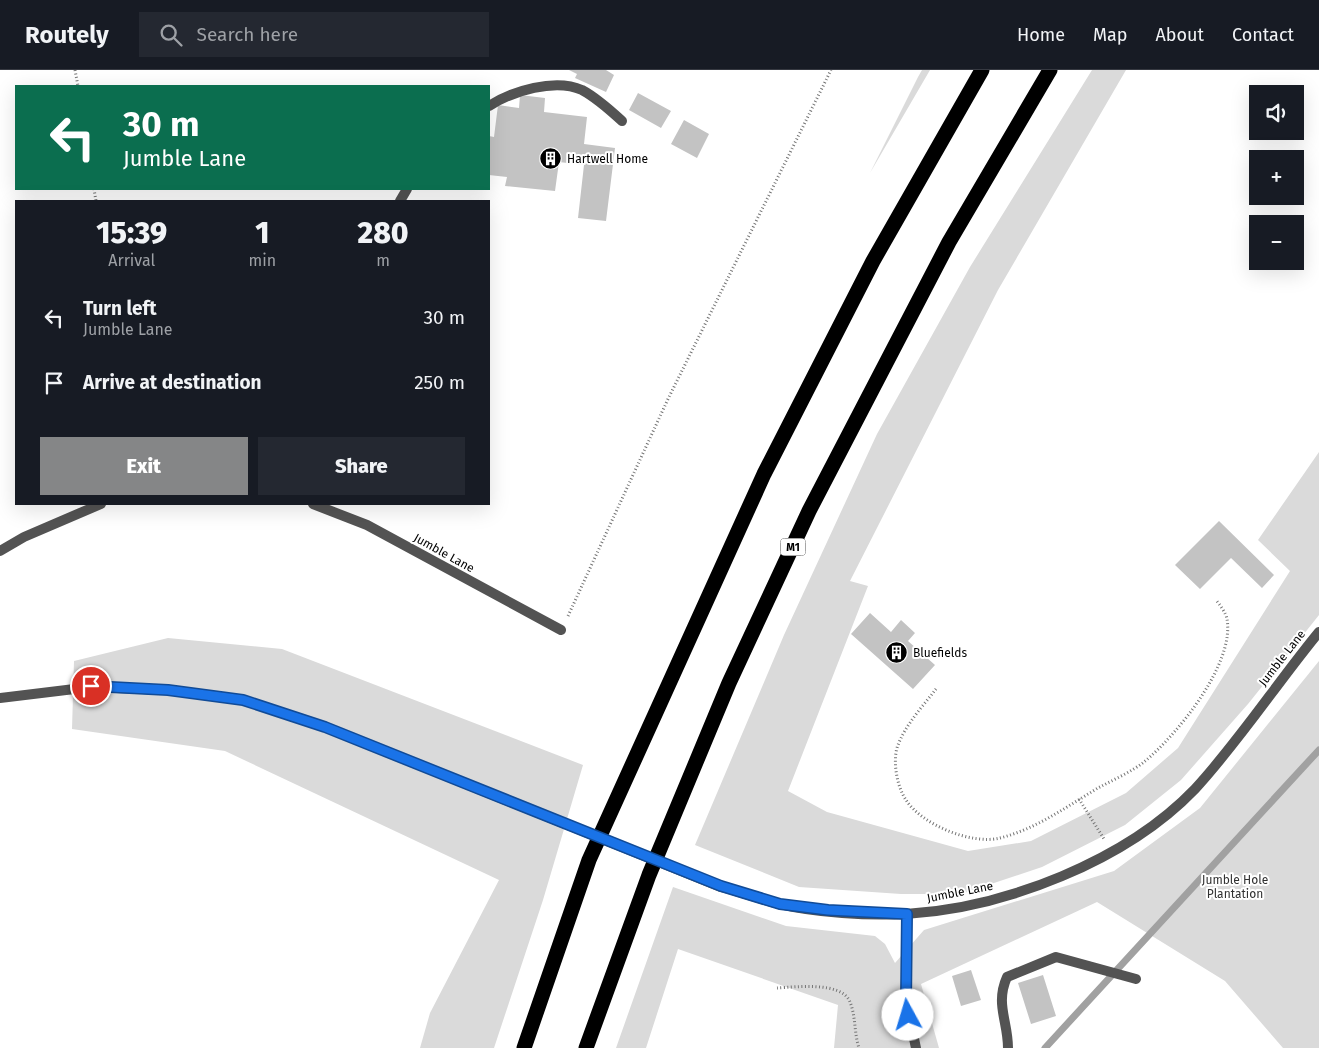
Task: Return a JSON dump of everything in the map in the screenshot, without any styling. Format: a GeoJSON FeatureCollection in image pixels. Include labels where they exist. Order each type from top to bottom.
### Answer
{"type":"FeatureCollection","features":[{"type":"Feature","properties":{"kind":"highway"},"geometry":{"type":"LineString","coordinates":[[524,1048],[589,860],[764,474],[873,261],[982,70]]}},
{"type":"Feature","properties":{"kind":"highway","name":"M1"},"geometry":{"type":"LineString","coordinates":[[586,1048],[649,875],[729,682],[809,511],[949,242],[1050,70]]}},
{"type":"Feature","properties":{"kind":"street"},"geometry":{"type":"LineString","coordinates":[[490,105],[503,97],[552,85],[580,90],[602,103],[622,121]]}},
{"type":"Feature","properties":{"kind":"street"},"geometry":{"type":"LineString","coordinates":[[0,551],[24,537],[100,505]]}},
{"type":"Feature","properties":{"kind":"street","name":"Jumble Lane"},"geometry":{"type":"LineString","coordinates":[[316,505],[367,525],[561,630]]}},
{"type":"Feature","properties":{"kind":"street","name":"Jumble Lane"},"geometry":{"type":"LineString","coordinates":[[0,698],[91,686],[168,690],[243,700],[325,727],[509,803],[721,886],[780,904],[828,910],[907,914],[1008,896],[1054,879],[1112,852],[1152,826],[1194,789],[1319,632]]}},
{"type":"Feature","properties":{"kind":"street"},"geometry":{"type":"LineString","coordinates":[[907,914],[906,1001],[916,1048]]}},
{"type":"Feature","properties":{"kind":"street"},"geometry":{"type":"LineString","coordinates":[[1008,1048],[1001,997],[1001,990],[1007,977],[1056,957],[1136,979]]}},
{"type":"Feature","properties":{"kind":"path"},"geometry":{"type":"LineString","coordinates":[[75,70],[78,85]]}},
{"type":"Feature","properties":{"kind":"path"},"geometry":{"type":"LineString","coordinates":[[561,630],[668,399],[831,70]]}},
{"type":"Feature","properties":{"kind":"path"},"geometry":{"type":"LineString","coordinates":[[936,689],[913,719],[898,746],[896,771],[906,800],[930,822],[966,838],[999,839],[1040,824],[1143,762],[1184,723],[1213,677],[1228,640],[1227,617],[1216,600]]}},
{"type":"Feature","properties":{"kind":"path"},"geometry":{"type":"LineString","coordinates":[[1079,799],[1112,852]]}},
{"type":"Feature","properties":{"kind":"path"},"geometry":{"type":"LineString","coordinates":[[777,988],[811,986],[839,990],[850,1000],[860,1048]]}},
{"type":"Feature","properties":{"kind":"green space"},"geometry":{"type":"Polygon","coordinates":[[[922,70],[930,70],[870,173],[918,77],[922,70]]]}},
{"type":"Feature","properties":{"kind":"green space"},"geometry":{"type":"Polygon","coordinates":[[[1092,70],[1126,70],[998,290],[850,581],[868,586],[788,791],[827,812],[968,851],[1031,841],[1126,793],[1178,748],[1290,571],[1258,540],[1319,452],[1319,615],[1248,704],[1181,780],[1125,825],[1042,867],[961,894],[901,894],[799,887],[695,845],[784,635],[877,434],[970,267],[1092,70]]]}},
{"type":"Feature","properties":{"kind":"green space"},"geometry":{"type":"Polygon","coordinates":[[[168,638],[282,649],[583,765],[543,900],[494,1048],[420,1048],[430,1013],[499,880],[225,751],[72,729],[74,661],[168,638]]]}},
{"type":"Feature","properties":{"kind":"green space","name":"Jumble Hole Plantation"},"geometry":{"type":"Polygon","coordinates":[[[1319,661],[1319,1048],[1283,1048],[1225,981],[1097,902],[921,984],[939,1048],[834,1048],[838,1005],[678,949],[646,1048],[616,1048],[673,887],[786,926],[875,936],[885,944],[895,963],[924,930],[1114,871],[1200,808],[1319,661]]]}},
{"type":"Feature","properties":{"kind":"building"},"geometry":{"type":"Polygon","coordinates":[[[569,70],[606,70],[614,75],[606,92],[575,78],[577,74],[569,70]]]}},
{"type":"Feature","properties":{"kind":"building"},"geometry":{"type":"Polygon","coordinates":[[[638,93],[671,111],[661,128],[629,110],[638,93]]]}},
{"type":"Feature","properties":{"kind":"building","name":"Hartwell Home"},"geometry":{"type":"Polygon","coordinates":[[[520,95],[545,98],[544,112],[587,117],[584,144],[615,148],[606,221],[578,218],[584,165],[559,162],[555,191],[505,186],[507,177],[490,175],[490,136],[494,137],[498,105],[519,108],[520,95]]]}},
{"type":"Feature","properties":{"kind":"building"},"geometry":{"type":"Polygon","coordinates":[[[684,120],[709,134],[697,158],[671,144],[684,120]]]}},
{"type":"Feature","properties":{"kind":"building"},"geometry":{"type":"Polygon","coordinates":[[[1219,521],[1274,575],[1262,588],[1231,558],[1200,589],[1175,565],[1219,521]]]}},
{"type":"Feature","properties":{"kind":"building","name":"Bluefields"},"geometry":{"type":"Polygon","coordinates":[[[870,613],[891,632],[901,620],[915,633],[908,641],[935,665],[913,689],[851,634],[870,613]]]}},
{"type":"Feature","properties":{"kind":"building"},"geometry":{"type":"Polygon","coordinates":[[[971,970],[981,1000],[961,1006],[952,976],[971,970]]]}},
{"type":"Feature","properties":{"kind":"building"},"geometry":{"type":"Polygon","coordinates":[[[1043,975],[1056,1016],[1031,1024],[1018,983],[1043,975]]]}},
{"type":"Feature","properties":{"kind":"waterway"},"geometry":{"type":"LineString","coordinates":[[1045,1048],[1319,750]]}},
{"type":"Feature","properties":{"kind":"place","name":"Hartwell Home"},"geometry":{"type":"Point","coordinates":[551,159]}},
{"type":"Feature","properties":{"kind":"place","name":"Bluefields"},"geometry":{"type":"Point","coordinates":[897,653]}},
{"type":"Feature","properties":{"kind":"route"},"geometry":{"type":"LineString","coordinates":[[91,686],[168,690],[243,700],[325,727],[509,803],[721,886],[780,904],[828,910],[907,914],[906,1001],[908,1015]]}}]}
